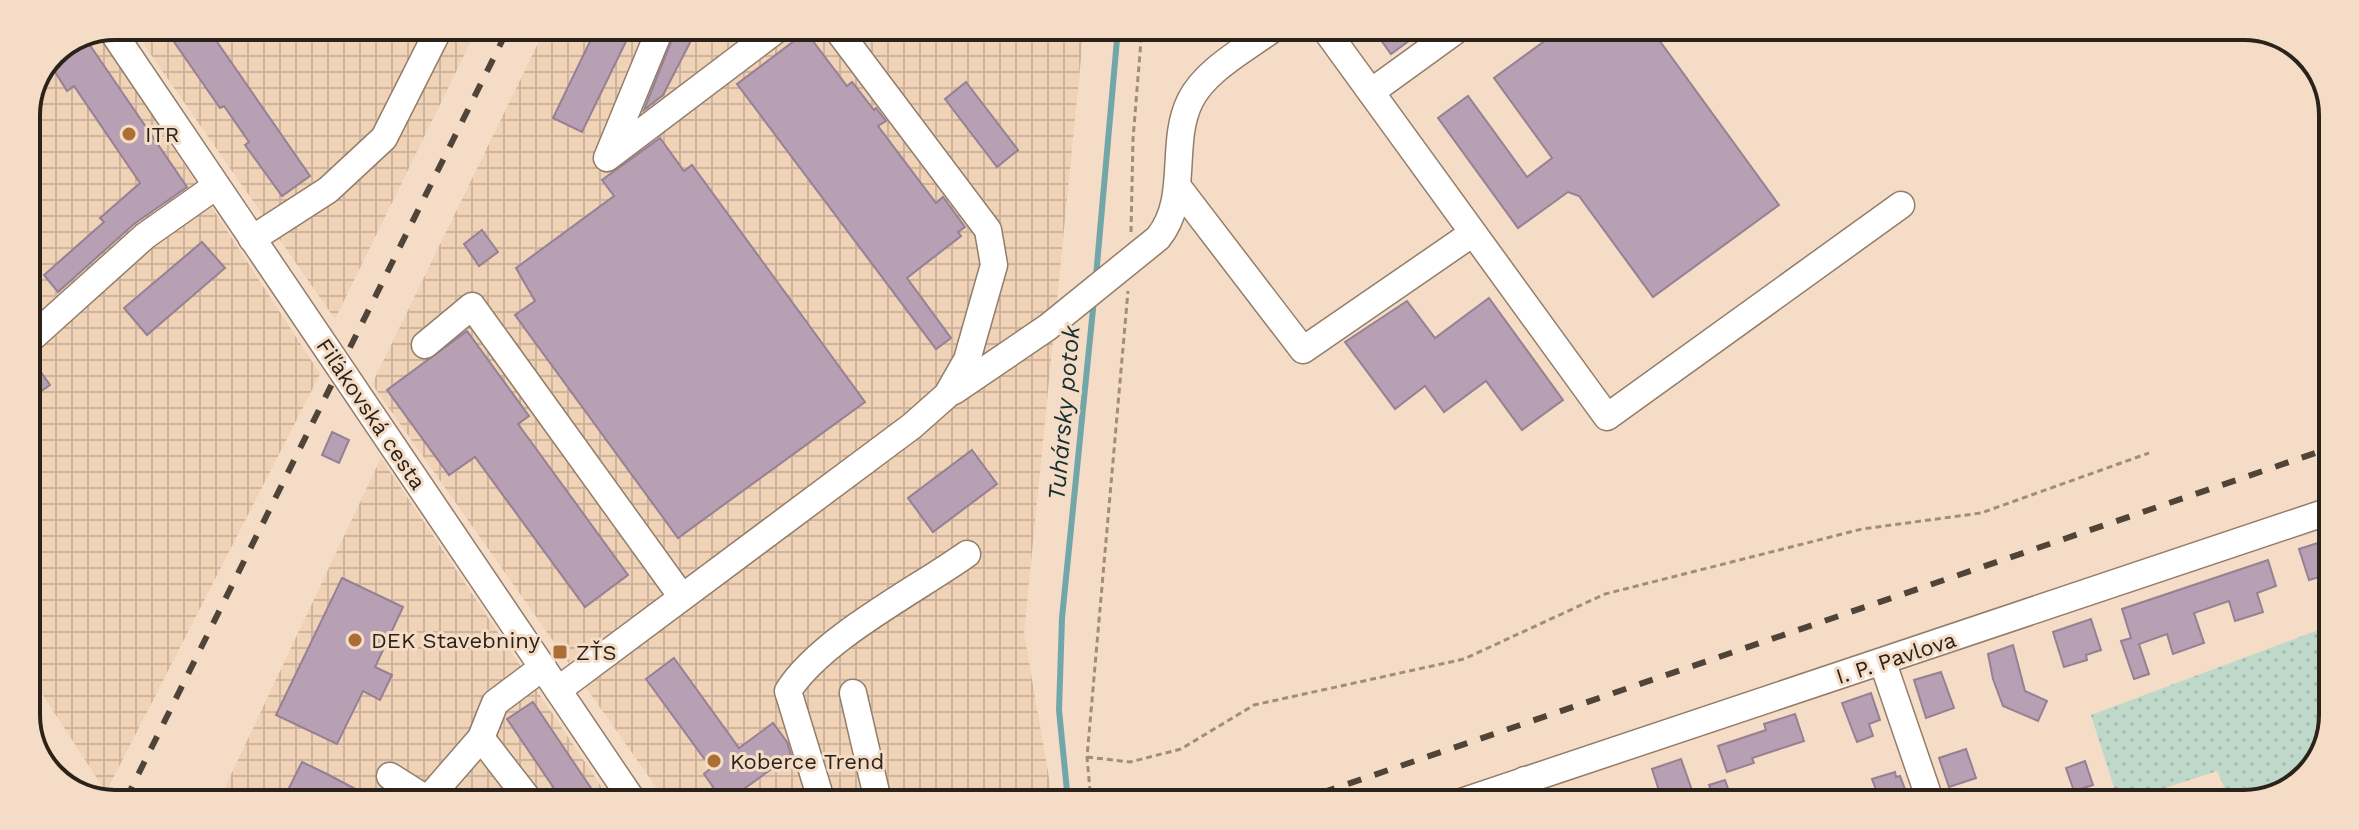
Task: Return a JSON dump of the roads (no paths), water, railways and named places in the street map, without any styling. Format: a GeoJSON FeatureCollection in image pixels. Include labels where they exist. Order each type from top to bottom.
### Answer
{"type":"FeatureCollection","features":[{"type":"Feature","properties":{"kind":"street","name":"Fiľakovská cesta"},"geometry":{"type":"LineString","coordinates":[[118,40],[626,790]]}},
{"type":"Feature","properties":{"kind":"street"},"geometry":{"type":"LineString","coordinates":[[252,239],[328,190],[384,138],[433,40]]}},
{"type":"Feature","properties":{"kind":"street"},"geometry":{"type":"LineString","coordinates":[[656,40],[607,158],[763,40]]}},
{"type":"Feature","properties":{"kind":"street"},"geometry":{"type":"LineString","coordinates":[[845,40],[988,230],[994,265],[967,360],[947,395]]}},
{"type":"Feature","properties":{"kind":"street"},"geometry":{"type":"LineString","coordinates":[[558,690],[912,426],[947,395],[1048,327],[1124,268],[1170,223],[1178,187],[1181,125],[1191,99],[1212,75],[1258,40]]}},
{"type":"Feature","properties":{"kind":"street"},"geometry":{"type":"LineString","coordinates":[[1333,40],[1607,417],[1901,205]]}},
{"type":"Feature","properties":{"kind":"street"},"geometry":{"type":"LineString","coordinates":[[1371,92],[1443,40]]}},
{"type":"Feature","properties":{"kind":"street"},"geometry":{"type":"LineString","coordinates":[[40,330],[145,236],[216,186]]}},
{"type":"Feature","properties":{"kind":"street"},"geometry":{"type":"LineString","coordinates":[[1178,187],[1303,350],[1473,233]]}},
{"type":"Feature","properties":{"kind":"street"},"geometry":{"type":"LineString","coordinates":[[425,345],[472,306],[682,597]]}},
{"type":"Feature","properties":{"kind":"street","name":"I. P. Pavlova"},"geometry":{"type":"LineString","coordinates":[[1532,790],[1883,663],[2319,515]]}},
{"type":"Feature","properties":{"kind":"street"},"geometry":{"type":"LineString","coordinates":[[818,790],[788,691],[800,672],[847,635],[967,554]]}},
{"type":"Feature","properties":{"kind":"street"},"geometry":{"type":"LineString","coordinates":[[1883,663],[1927,790]]}},
{"type":"Feature","properties":{"kind":"street"},"geometry":{"type":"LineString","coordinates":[[437,790],[481,738],[495,703],[543,667]]}},
{"type":"Feature","properties":{"kind":"street"},"geometry":{"type":"LineString","coordinates":[[853,693],[875,790]]}},
{"type":"Feature","properties":{"kind":"street"},"geometry":{"type":"LineString","coordinates":[[481,738],[521,790]]}},
{"type":"Feature","properties":{"kind":"street"},"geometry":{"type":"LineString","coordinates":[[390,776],[412,790]]}},
{"type":"Feature","properties":{"kind":"waterway","name":"Tuhársky potok"},"geometry":{"type":"LineString","coordinates":[[1096,276],[1117,40]]}},
{"type":"Feature","properties":{"kind":"waterway","name":"Tuhársky potok"},"geometry":{"type":"LineString","coordinates":[[1067,790],[1059,710],[1062,618],[1094,299]]}},
{"type":"Feature","properties":{"kind":"railway"},"geometry":{"type":"LineString","coordinates":[[130,790],[503,40]]}},
{"type":"Feature","properties":{"kind":"railway"},"geometry":{"type":"LineString","coordinates":[[1330,790],[2319,452]]}},
{"type":"Feature","properties":{"kind":"place","name":"ITR"},"geometry":{"type":"Point","coordinates":[129,134]}},
{"type":"Feature","properties":{"kind":"place","name":"DEK Stavebniny"},"geometry":{"type":"Point","coordinates":[355,640]}},
{"type":"Feature","properties":{"kind":"place","name":"ZŤS"},"geometry":{"type":"Point","coordinates":[560,652]}},
{"type":"Feature","properties":{"kind":"place","name":"Koberce Trend"},"geometry":{"type":"Point","coordinates":[714,761]}}]}
